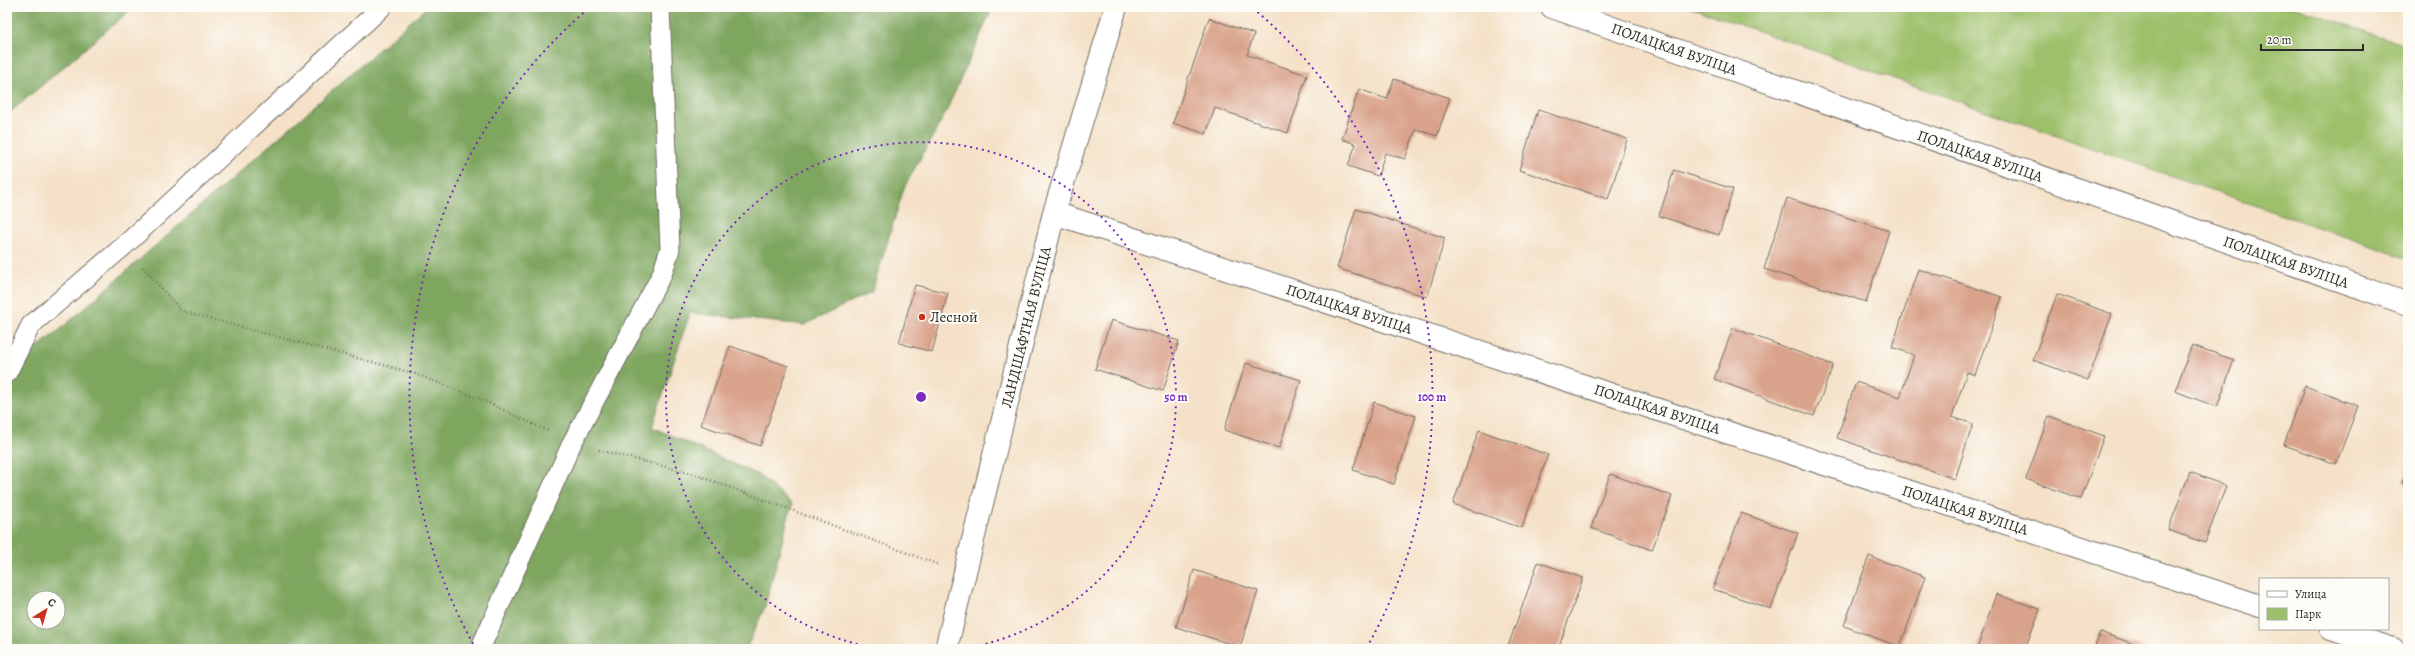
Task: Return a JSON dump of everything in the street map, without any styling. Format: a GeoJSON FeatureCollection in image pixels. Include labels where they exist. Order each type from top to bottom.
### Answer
{"type":"FeatureCollection","features":[{"type":"Feature","properties":{"kind":"street","name":"ЛАНДШАФТНАЯ ВУЛІЦА"},"geometry":{"type":"LineString","coordinates":[[946,649],[1054,213],[1116,7]]}},
{"type":"Feature","properties":{"kind":"street","name":"ПОЛАЦКАЯ ВУЛІЦА"},"geometry":{"type":"LineString","coordinates":[[1552,7],[2408,304]]}},
{"type":"Feature","properties":{"kind":"street","name":"ПОЛАЦКАЯ ВУЛІЦА"},"geometry":{"type":"LineString","coordinates":[[1054,213],[2259,606]]}},
{"type":"Feature","properties":{"kind":"street"},"geometry":{"type":"LineString","coordinates":[[2334,630],[2393,649]]}},
{"type":"Feature","properties":{"kind":"lane"},"geometry":{"type":"LineString","coordinates":[[7,373],[31,325],[125,245],[382,7]]}},
{"type":"Feature","properties":{"kind":"lane"},"geometry":{"type":"LineString","coordinates":[[480,649],[572,443],[662,274],[670,249],[660,7]]}},
{"type":"Feature","properties":{"kind":"path"},"geometry":{"type":"LineString","coordinates":[[125,245],[181,310],[413,373],[478,398],[572,443],[694,474],[964,574]]}},
{"type":"Feature","properties":{"kind":"green space"},"geometry":{"type":"Polygon","coordinates":[[[7,7],[134,7],[7,115],[7,7]]]}},
{"type":"Feature","properties":{"kind":"green space"},"geometry":{"type":"Polygon","coordinates":[[[427,7],[993,7],[944,116],[904,188],[872,292],[804,325],[690,313],[652,427],[759,475],[792,504],[765,607],[746,649],[7,649],[7,370],[57,332],[427,7]]]}},
{"type":"Feature","properties":{"kind":"green space"},"geometry":{"type":"Polygon","coordinates":[[[1690,7],[2296,7],[2408,46],[2408,259],[1690,7]]]}},
{"type":"Feature","properties":{"kind":"building"},"geometry":{"type":"Polygon","coordinates":[[[1209,18],[1254,34],[1247,55],[1307,75],[1288,133],[1215,108],[1206,134],[1173,123],[1209,18]]]}},
{"type":"Feature","properties":{"kind":"building"},"geometry":{"type":"Polygon","coordinates":[[[1394,79],[1450,98],[1437,136],[1416,129],[1405,159],[1385,153],[1378,176],[1348,166],[1356,144],[1342,139],[1359,89],[1387,99],[1394,79]]]}},
{"type":"Feature","properties":{"kind":"building"},"geometry":{"type":"Polygon","coordinates":[[[1538,110],[1627,139],[1608,199],[1519,170],[1538,110]]]}},
{"type":"Feature","properties":{"kind":"building"},"geometry":{"type":"Polygon","coordinates":[[[1674,170],[1733,189],[1719,235],[1659,216],[1674,170]]]}},
{"type":"Feature","properties":{"kind":"building"},"geometry":{"type":"Polygon","coordinates":[[[1787,198],[1889,231],[1866,302],[1764,269],[1787,198]]]}},
{"type":"Feature","properties":{"kind":"building"},"geometry":{"type":"Polygon","coordinates":[[[1356,209],[1445,238],[1427,297],[1337,268],[1356,209]]]}},
{"type":"Feature","properties":{"kind":"building"},"geometry":{"type":"Polygon","coordinates":[[[1918,269],[2002,297],[1975,375],[1967,372],[1952,417],[1973,424],[1955,479],[1837,438],[1856,382],[1900,397],[1914,355],[1892,347],[1918,269]]]}},
{"type":"Feature","properties":{"kind":"building"},"geometry":{"type":"Polygon","coordinates":[[[915,285],[948,293],[932,352],[899,343],[915,285]]]}},
{"type":"Feature","properties":{"kind":"building"},"geometry":{"type":"Polygon","coordinates":[[[2057,294],[2112,314],[2088,380],[2033,360],[2057,294]]]}},
{"type":"Feature","properties":{"kind":"building"},"geometry":{"type":"Polygon","coordinates":[[[1111,320],[1179,341],[1163,391],[1095,369],[1111,320]]]}},
{"type":"Feature","properties":{"kind":"building"},"geometry":{"type":"Polygon","coordinates":[[[1733,328],[1833,365],[1814,416],[1714,379],[1733,328]]]}},
{"type":"Feature","properties":{"kind":"building"},"geometry":{"type":"Polygon","coordinates":[[[2192,345],[2234,360],[2217,407],[2175,391],[2192,345]]]}},
{"type":"Feature","properties":{"kind":"building"},"geometry":{"type":"Polygon","coordinates":[[[730,346],[788,366],[760,446],[701,425],[730,346]]]}},
{"type":"Feature","properties":{"kind":"building"},"geometry":{"type":"Polygon","coordinates":[[[1246,363],[1301,380],[1279,448],[1224,430],[1246,363]]]}},
{"type":"Feature","properties":{"kind":"building"},"geometry":{"type":"Polygon","coordinates":[[[2305,386],[2358,406],[2336,464],[2284,445],[2305,386]]]}},
{"type":"Feature","properties":{"kind":"building"},"geometry":{"type":"Polygon","coordinates":[[[1374,402],[1416,416],[1394,484],[1353,470],[1374,402]]]}},
{"type":"Feature","properties":{"kind":"building"},"geometry":{"type":"Polygon","coordinates":[[[2049,416],[2104,436],[2081,499],[2026,479],[2049,416]]]}},
{"type":"Feature","properties":{"kind":"building"},"geometry":{"type":"Polygon","coordinates":[[[1479,430],[1548,455],[1522,528],[1453,504],[1479,430]]]}},
{"type":"Feature","properties":{"kind":"building"},"geometry":{"type":"Polygon","coordinates":[[[2408,466],[2408,485],[2402,483],[2408,466]]]}},
{"type":"Feature","properties":{"kind":"building"},"geometry":{"type":"Polygon","coordinates":[[[2190,472],[2226,486],[2205,543],[2168,530],[2190,472]]]}},
{"type":"Feature","properties":{"kind":"building"},"geometry":{"type":"Polygon","coordinates":[[[1610,474],[1672,496],[1652,550],[1591,528],[1610,474]]]}},
{"type":"Feature","properties":{"kind":"building"},"geometry":{"type":"Polygon","coordinates":[[[1741,513],[1798,533],[1771,609],[1713,589],[1741,513]]]}},
{"type":"Feature","properties":{"kind":"building"},"geometry":{"type":"Polygon","coordinates":[[[1869,556],[1925,577],[1900,647],[1844,626],[1869,556]]]}},
{"type":"Feature","properties":{"kind":"building"},"geometry":{"type":"Polygon","coordinates":[[[1538,562],[1583,578],[1558,649],[1507,649],[1538,562]]]}},
{"type":"Feature","properties":{"kind":"building"},"geometry":{"type":"Polygon","coordinates":[[[1194,570],[1258,591],[1240,647],[1176,627],[1194,570]]]}},
{"type":"Feature","properties":{"kind":"building"},"geometry":{"type":"Polygon","coordinates":[[[1996,594],[2040,609],[2025,649],[1977,649],[1996,594]]]}},
{"type":"Feature","properties":{"kind":"building"},"geometry":{"type":"Polygon","coordinates":[[[2100,632],[2148,649],[2094,649],[2100,632]]]}},
{"type":"Feature","properties":{"kind":"place","name":"Лесной"},"geometry":{"type":"Point","coordinates":[922,317]}}]}
